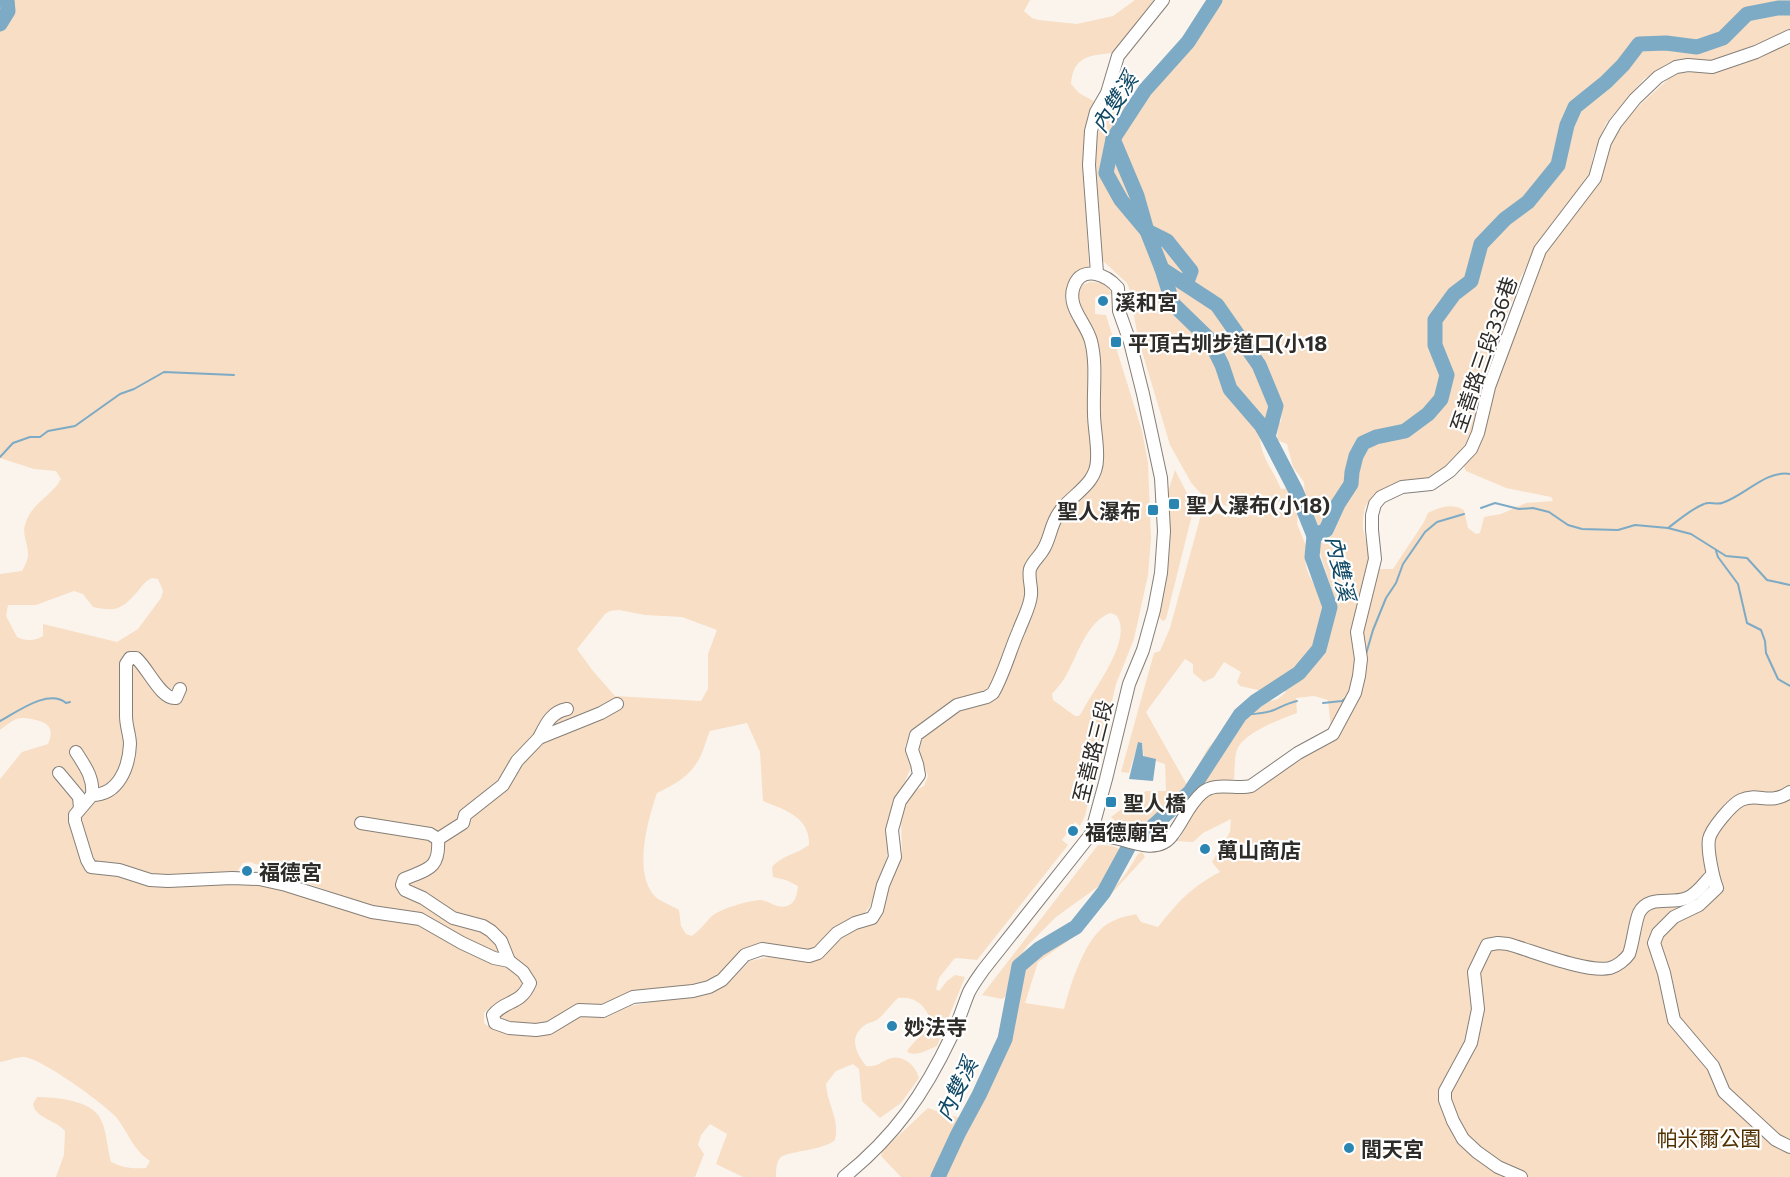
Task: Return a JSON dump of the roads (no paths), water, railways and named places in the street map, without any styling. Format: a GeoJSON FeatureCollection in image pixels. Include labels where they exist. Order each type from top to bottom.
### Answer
{"type":"FeatureCollection","features":[{"type":"Feature","properties":{"kind":"street"},"geometry":{"type":"LineString","coordinates":[[76,752],[90,774],[93,788],[92,795],[75,815],[91,867],[119,870],[150,880],[259,879],[372,912],[420,919],[462,943],[494,958],[509,961],[523,972],[530,983],[520,999],[498,1008],[493,1015],[495,1023],[509,1028],[549,1028],[579,1010],[603,1011],[633,997],[709,987],[722,980],[745,955],[762,949],[809,956],[818,953],[837,933],[855,923],[872,918],[878,910],[883,885],[895,857],[892,830],[900,801],[919,775],[912,750],[916,735],[957,705],[987,697],[993,693],[1025,616],[1031,595],[1029,576],[1031,565],[1043,550],[1055,518],[1064,506],[1084,489],[1096,470],[1092,348],[1090,337],[1072,304],[1074,286],[1078,280],[1088,274],[1097,273],[1089,165],[1091,131],[1096,112],[1107,93],[1118,56],[1162,0]]}},
{"type":"Feature","properties":{"kind":"street","name":"至善路三段336巷"},"geometry":{"type":"LineString","coordinates":[[1091,834],[1137,845],[1147,846],[1166,842],[1203,791],[1217,787],[1245,788],[1251,786],[1298,753],[1333,734],[1355,693],[1359,676],[1361,658],[1357,632],[1376,559],[1372,515],[1375,504],[1381,497],[1402,487],[1431,484],[1450,471],[1471,449],[1478,433],[1489,387],[1540,250],[1595,178],[1605,142],[1615,124],[1635,99],[1658,77],[1676,67],[1688,65],[1712,67],[1756,52],[1790,36]]}},
{"type":"Feature","properties":{"kind":"street","name":"至善路三段"},"geometry":{"type":"LineString","coordinates":[[844,1177],[872,1155],[914,1104],[940,1059],[958,1024],[970,991],[984,969],[1091,834],[1129,684],[1143,650],[1161,573],[1164,531],[1158,456],[1130,342],[1119,311],[1118,288],[1107,277],[1097,273]]}},
{"type":"Feature","properties":{"kind":"street"},"geometry":{"type":"LineString","coordinates":[[92,795],[110,792],[126,770],[130,741],[126,716],[126,664],[130,658],[136,658],[143,664],[165,696],[171,699],[176,698],[180,689]]}},
{"type":"Feature","properties":{"kind":"street"},"geometry":{"type":"LineString","coordinates":[[539,738],[602,713],[617,704]]}},
{"type":"Feature","properties":{"kind":"street"},"geometry":{"type":"LineString","coordinates":[[438,839],[463,823],[465,815],[503,785],[518,760],[539,738],[548,720],[561,710],[567,709]]}},
{"type":"Feature","properties":{"kind":"street"},"geometry":{"type":"LineString","coordinates":[[59,773],[79,797],[80,808]]}},
{"type":"Feature","properties":{"kind":"street"},"geometry":{"type":"LineString","coordinates":[[1790,792],[1773,800],[1748,798],[1740,800],[1729,810],[1709,838],[1712,876],[1717,888],[1699,905],[1665,924],[1654,943],[1664,973],[1674,1020],[1713,1066],[1724,1092],[1776,1140],[1790,1147]]}},
{"type":"Feature","properties":{"kind":"street"},"geometry":{"type":"LineString","coordinates":[[361,822],[430,834],[438,839]]}},
{"type":"Feature","properties":{"kind":"street"},"geometry":{"type":"LineString","coordinates":[[438,839],[439,854],[436,862],[423,871],[404,879],[402,885],[405,890],[423,898],[453,918],[483,926],[491,931],[501,941],[509,961]]}},
{"type":"Feature","properties":{"kind":"street"},"geometry":{"type":"LineString","coordinates":[[1521,1177],[1498,1167],[1463,1139],[1452,1121],[1445,1100],[1445,1091],[1471,1043],[1478,1009],[1474,972],[1487,945],[1508,944],[1577,964],[1599,969],[1612,968],[1626,959],[1629,954],[1637,918],[1644,906],[1650,902],[1670,902],[1688,898],[1712,876]]}},
{"type":"Feature","properties":{"kind":"water"},"geometry":{"type":"Polygon","coordinates":[[[1138,742],[1142,743],[1143,756],[1156,759],[1153,781],[1129,779],[1138,742]]]}},
{"type":"Feature","properties":{"kind":"waterway"},"geometry":{"type":"LineString","coordinates":[[0,24],[8,11],[7,0]]}},
{"type":"Feature","properties":{"kind":"waterway","name":"內雙溪"},"geometry":{"type":"LineString","coordinates":[[938,1177],[1005,1039],[1019,966],[1039,949],[1076,927],[1104,892],[1134,837],[1149,830],[1190,792],[1240,715],[1256,701],[1299,673],[1319,649],[1330,607],[1312,557],[1314,536],[1296,491],[1268,437],[1276,406],[1259,365],[1217,305],[1162,269],[1147,231],[1121,200],[1106,173],[1113,139],[1145,90],[1188,42],[1215,0]]}},
{"type":"Feature","properties":{"kind":"waterway"},"geometry":{"type":"LineString","coordinates":[[1778,8],[1779,4]]}},
{"type":"Feature","properties":{"kind":"waterway"},"geometry":{"type":"LineString","coordinates":[[1314,536],[1326,530],[1338,504],[1351,484],[1356,456],[1363,443],[1376,437],[1405,431],[1428,414],[1441,399],[1447,375],[1435,345],[1435,320],[1454,294],[1471,281],[1481,244],[1505,219],[1528,202],[1558,165],[1567,125],[1575,107],[1606,82],[1639,44],[1666,43],[1697,47],[1723,38],[1747,14],[1790,8]]}},
{"type":"Feature","properties":{"kind":"waterway"},"geometry":{"type":"LineString","coordinates":[[1113,139],[1137,196],[1147,231],[1167,241],[1191,271],[1186,284]]}},
{"type":"Feature","properties":{"kind":"waterway"},"geometry":{"type":"LineString","coordinates":[[1162,269],[1173,304],[1209,339],[1222,365],[1230,389],[1261,425],[1268,437]]}},
{"type":"Feature","properties":{"kind":"waterway"},"geometry":{"type":"LineString","coordinates":[[0,457],[13,443],[30,437],[40,437],[48,431],[75,426],[120,394],[164,372],[234,375]]}},
{"type":"Feature","properties":{"kind":"waterway"},"geometry":{"type":"LineString","coordinates":[[1668,528],[1704,504],[1722,503],[1772,476],[1790,474]]}},
{"type":"Feature","properties":{"kind":"waterway"},"geometry":{"type":"LineString","coordinates":[[1481,508],[1495,503],[1519,509],[1533,508],[1549,512],[1568,525],[1582,529],[1618,530],[1635,525],[1668,528],[1691,534],[1726,556],[1747,558],[1767,580],[1790,585]]}},
{"type":"Feature","properties":{"kind":"waterway"},"geometry":{"type":"LineString","coordinates":[[1366,654],[1386,598],[1396,583],[1403,564],[1425,532],[1437,522],[1464,514]]}},
{"type":"Feature","properties":{"kind":"waterway"},"geometry":{"type":"LineString","coordinates":[[1716,551],[1738,584],[1747,623],[1761,630],[1766,653],[1778,679],[1790,686]]}},
{"type":"Feature","properties":{"kind":"waterway"},"geometry":{"type":"LineString","coordinates":[[1323,703],[1342,701],[1347,697]]}},
{"type":"Feature","properties":{"kind":"waterway"},"geometry":{"type":"LineString","coordinates":[[0,721],[42,700],[51,698],[66,703],[70,702]]}},
{"type":"Feature","properties":{"kind":"waterway"},"geometry":{"type":"LineString","coordinates":[[1240,715],[1266,712],[1297,701]]}},
{"type":"Feature","properties":{"kind":"place","name":"溪和宮"},"geometry":{"type":"Point","coordinates":[1103,301]}},
{"type":"Feature","properties":{"kind":"place","name":"平頂古圳步道口(小18"},"geometry":{"type":"Point","coordinates":[1116,342]}},
{"type":"Feature","properties":{"kind":"place","name":"聖人瀑布(小18)"},"geometry":{"type":"Point","coordinates":[1174,504]}},
{"type":"Feature","properties":{"kind":"place","name":"聖人瀑布"},"geometry":{"type":"Point","coordinates":[1153,510]}},
{"type":"Feature","properties":{"kind":"place","name":"聖人橋"},"geometry":{"type":"Point","coordinates":[1111,802]}},
{"type":"Feature","properties":{"kind":"place","name":"福德廟宮"},"geometry":{"type":"Point","coordinates":[1073,831]}},
{"type":"Feature","properties":{"kind":"place","name":"萬山商店"},"geometry":{"type":"Point","coordinates":[1205,849]}},
{"type":"Feature","properties":{"kind":"place","name":"福德宮"},"geometry":{"type":"Point","coordinates":[247,871]}},
{"type":"Feature","properties":{"kind":"place","name":"妙法寺"},"geometry":{"type":"Point","coordinates":[892,1026]}},
{"type":"Feature","properties":{"kind":"place","name":"閭天宮"},"geometry":{"type":"Point","coordinates":[1349,1148]}},
{"type":"Feature","properties":{"kind":"park label","name":"帕米爾公園"},"geometry":{"type":"Point","coordinates":[1709,1137]}}]}
